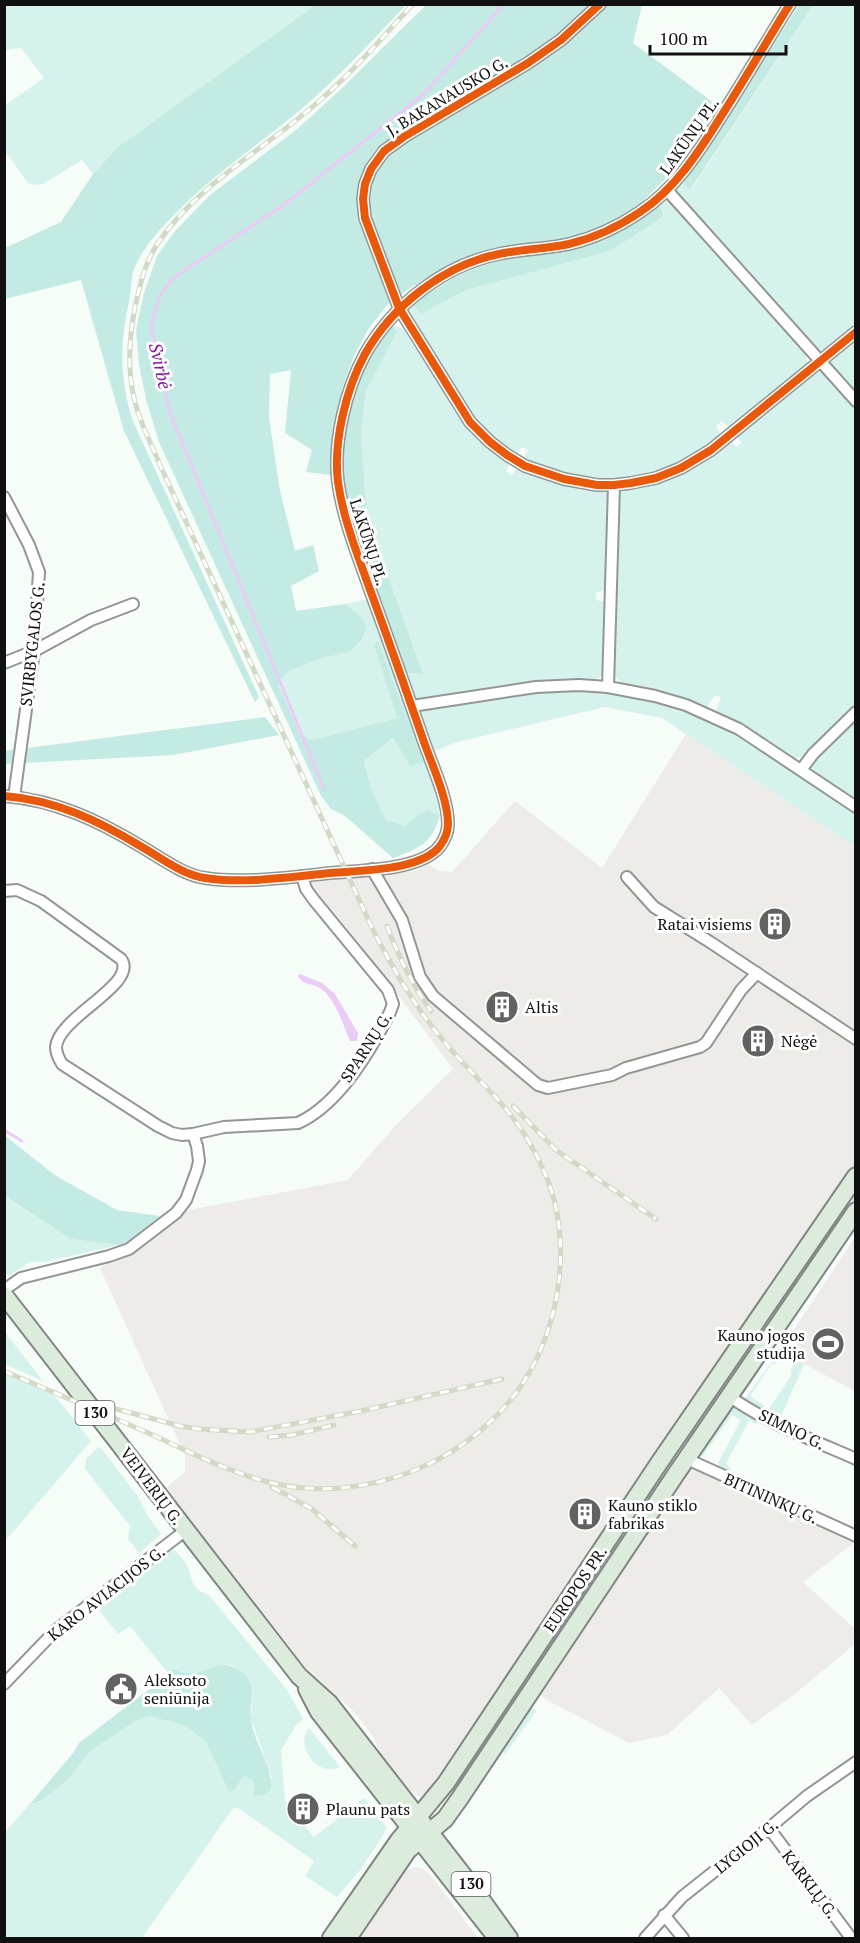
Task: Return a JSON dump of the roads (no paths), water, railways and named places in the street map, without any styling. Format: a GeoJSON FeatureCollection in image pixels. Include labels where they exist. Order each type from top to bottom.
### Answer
{"type":"FeatureCollection","features":[{"type":"Feature","properties":{"kind":"main road","name":"EUROPOS PR."},"geometry":{"type":"LineString","coordinates":[[331,1938],[414,1822],[446,1783],[679,1433],[855,1177]]}},
{"type":"Feature","properties":{"kind":"main road","name":"EUROPOS PR."},"geometry":{"type":"LineString","coordinates":[[348,1938],[408,1850],[445,1819],[452,1809],[855,1211]]}},
{"type":"Feature","properties":{"kind":"main road","name":"VEIVERIŲ G."},"geometry":{"type":"LineString","coordinates":[[4,1295],[299,1676],[319,1712],[425,1836],[497,1938]]}},
{"type":"Feature","properties":{"kind":"main road"},"geometry":{"type":"LineString","coordinates":[[679,1433],[677,1443],[679,1452],[687,1459]]}},
{"type":"Feature","properties":{"kind":"main road"},"geometry":{"type":"LineString","coordinates":[[511,1686],[527,1697]]}},
{"type":"Feature","properties":{"kind":"main road","name":"VEIVERIŲ G."},"geometry":{"type":"LineString","coordinates":[[425,1836],[473,1888],[509,1938]]}},
{"type":"Feature","properties":{"kind":"street","name":"J. BAKANAUSKO G."},"geometry":{"type":"LineString","coordinates":[[600,4],[561,40],[528,63],[405,136],[384,151],[371,169],[365,184],[363,199],[365,218],[399,308],[470,422],[490,442],[517,461],[543,473],[581,483],[614,485],[656,478],[711,450],[855,332]]}},
{"type":"Feature","properties":{"kind":"street","name":"LAKŪNŲ PL."},"geometry":{"type":"LineString","coordinates":[[9,796],[48,803],[82,814],[111,828],[181,869],[205,878],[302,876],[408,865],[430,856],[444,840],[447,831],[448,822],[443,798],[354,543],[341,498],[337,462],[338,438],[357,372],[378,334],[399,308],[444,276],[470,263],[497,254],[570,244],[614,228],[641,212],[667,190],[704,143],[790,4]]}},
{"type":"Feature","properties":{"kind":"street"},"geometry":{"type":"LineString","coordinates":[[667,190],[855,401]]}},
{"type":"Feature","properties":{"kind":"street"},"geometry":{"type":"LineString","coordinates":[[608,687],[614,485]]}},
{"type":"Feature","properties":{"kind":"street","name":"SVIRBYGALOS G."},"geometry":{"type":"LineString","coordinates":[[5,498],[39,572],[34,651],[9,796]]}},
{"type":"Feature","properties":{"kind":"street"},"geometry":{"type":"LineString","coordinates":[[4,663],[34,651],[91,620],[133,604]]}},
{"type":"Feature","properties":{"kind":"street"},"geometry":{"type":"LineString","coordinates":[[412,706],[536,687],[579,685],[608,687],[655,696],[709,715],[739,729],[855,807]]}},
{"type":"Feature","properties":{"kind":"street"},"geometry":{"type":"LineString","coordinates":[[801,770],[813,754],[855,712]]}},
{"type":"Feature","properties":{"kind":"street"},"geometry":{"type":"LineString","coordinates":[[372,869],[402,920],[420,977],[433,996],[538,1085],[548,1088],[612,1075],[626,1068],[700,1047],[706,1043],[741,990],[757,973]]}},
{"type":"Feature","properties":{"kind":"street","name":"SPARNŲ G."},"geometry":{"type":"LineString","coordinates":[[4,891],[17,890],[40,901],[121,959],[125,968],[111,988],[67,1026],[56,1044],[58,1057],[62,1064],[144,1118],[172,1132],[194,1134],[224,1127],[298,1123],[310,1118],[328,1102],[352,1074],[390,1012],[393,1004],[388,990],[314,900],[306,889],[302,876]]}},
{"type":"Feature","properties":{"kind":"street"},"geometry":{"type":"LineString","coordinates":[[627,877],[654,907],[855,1039]]}},
{"type":"Feature","properties":{"kind":"street"},"geometry":{"type":"LineString","coordinates":[[4,1290],[21,1278],[129,1249],[176,1213],[186,1200],[197,1170],[197,1146],[194,1134]]}},
{"type":"Feature","properties":{"kind":"street","name":"SIMNO G."},"geometry":{"type":"LineString","coordinates":[[729,1396],[739,1404],[855,1459]]}},
{"type":"Feature","properties":{"kind":"street","name":"BITININKŲ G."},"geometry":{"type":"LineString","coordinates":[[687,1459],[855,1536]]}},
{"type":"Feature","properties":{"kind":"street","name":"KARO AVIACIJOS G."},"geometry":{"type":"LineString","coordinates":[[4,1684],[55,1630],[186,1530]]}},
{"type":"Feature","properties":{"kind":"street","name":"LYGIOJI G."},"geometry":{"type":"LineString","coordinates":[[645,1938],[682,1897],[807,1796],[855,1762]]}},
{"type":"Feature","properties":{"kind":"street","name":"KARKLŲ G."},"geometry":{"type":"LineString","coordinates":[[769,1828],[851,1938]]}},
{"type":"Feature","properties":{"kind":"street"},"geometry":{"type":"LineString","coordinates":[[664,1916],[683,1938]]}},
{"type":"Feature","properties":{"kind":"waterway","name":"Svirbė"},"geometry":{"type":"LineString","coordinates":[[324,789],[171,415],[151,328],[159,297],[173,278],[285,204],[425,93],[504,4]]}},
{"type":"Feature","properties":{"kind":"waterway"},"geometry":{"type":"LineString","coordinates":[[4,1130],[22,1141]]}},
{"type":"Feature","properties":{"kind":"railway"},"geometry":{"type":"LineString","coordinates":[[4,1371],[237,1472],[268,1482],[305,1488],[343,1488],[380,1481],[416,1470],[450,1452],[481,1430],[507,1404],[529,1373],[549,1328],[555,1304],[561,1254],[555,1204],[544,1172],[527,1138],[510,1114],[425,1018],[373,930],[160,465],[137,410],[132,390],[130,343],[135,307],[146,266],[158,243],[174,222],[212,185],[331,91],[413,4]]}},
{"type":"Feature","properties":{"kind":"railway"},"geometry":{"type":"LineString","coordinates":[[387,926],[406,970],[431,1011]]}},
{"type":"Feature","properties":{"kind":"railway"},"geometry":{"type":"LineString","coordinates":[[513,1106],[556,1150],[656,1219]]}},
{"type":"Feature","properties":{"kind":"railway"},"geometry":{"type":"LineString","coordinates":[[105,1406],[180,1426],[250,1432],[361,1411],[502,1379]]}},
{"type":"Feature","properties":{"kind":"railway"},"geometry":{"type":"LineString","coordinates":[[269,1437],[292,1435],[334,1425]]}},
{"type":"Feature","properties":{"kind":"railway"},"geometry":{"type":"LineString","coordinates":[[272,1487],[312,1509],[355,1546]]}},
{"type":"Feature","properties":{"kind":"place","name":"Ratai visiems"},"geometry":{"type":"Point","coordinates":[775,924]}},
{"type":"Feature","properties":{"kind":"place","name":"Altis"},"geometry":{"type":"Point","coordinates":[502,1007]}},
{"type":"Feature","properties":{"kind":"place","name":"Nėgė"},"geometry":{"type":"Point","coordinates":[758,1041]}},
{"type":"Feature","properties":{"kind":"place","name":"Kauno jogos studija"},"geometry":{"type":"Point","coordinates":[828,1344]}},
{"type":"Feature","properties":{"kind":"place","name":"Kauno stiklo fabrikas"},"geometry":{"type":"Point","coordinates":[585,1514]}},
{"type":"Feature","properties":{"kind":"place","name":"Aleksoto seniūnija"},"geometry":{"type":"Point","coordinates":[121,1689]}},
{"type":"Feature","properties":{"kind":"place","name":"Plaunu pats"},"geometry":{"type":"Point","coordinates":[303,1809]}}]}
